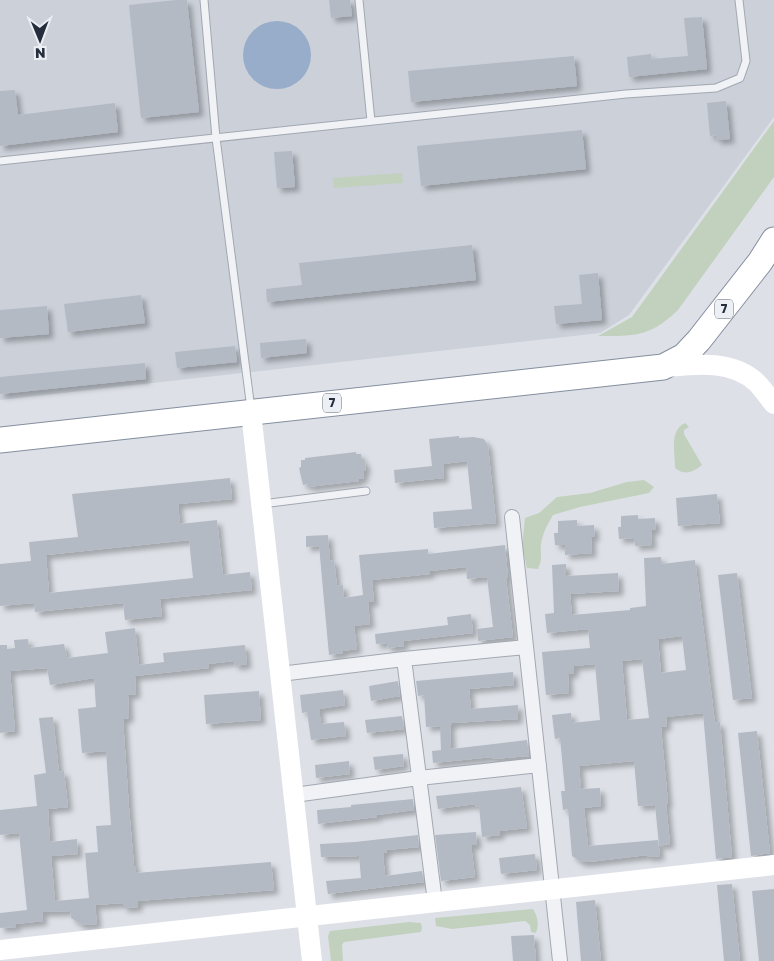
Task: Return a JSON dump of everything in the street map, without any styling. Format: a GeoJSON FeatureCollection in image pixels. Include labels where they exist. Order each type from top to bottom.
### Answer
{"type":"FeatureCollection","features":[{"type":"Feature","properties":{"kind":"highway","name":"7"},"geometry":{"type":"LineString","coordinates":[[0,440],[663,367],[684,356],[699,340],[760,262],[774,240]]}},
{"type":"Feature","properties":{"kind":"street"},"geometry":{"type":"LineString","coordinates":[[663,367],[711,364],[729,368],[756,382],[774,404]]}},
{"type":"Feature","properties":{"kind":"street"},"geometry":{"type":"LineString","coordinates":[[251,412],[312,961]]}},
{"type":"Feature","properties":{"kind":"street"},"geometry":{"type":"LineString","coordinates":[[512,517],[560,961]]}},
{"type":"Feature","properties":{"kind":"street"},"geometry":{"type":"LineString","coordinates":[[280,674],[526,647]]}},
{"type":"Feature","properties":{"kind":"street"},"geometry":{"type":"LineString","coordinates":[[404,659],[435,902]]}},
{"type":"Feature","properties":{"kind":"street"},"geometry":{"type":"LineString","coordinates":[[294,795],[419,778],[539,765]]}},
{"type":"Feature","properties":{"kind":"street"},"geometry":{"type":"LineString","coordinates":[[0,950],[774,865]]}},
{"type":"Feature","properties":{"kind":"lane"},"geometry":{"type":"LineString","coordinates":[[204,0],[216,138],[251,412]]}},
{"type":"Feature","properties":{"kind":"lane"},"geometry":{"type":"LineString","coordinates":[[359,0],[371,121]]}},
{"type":"Feature","properties":{"kind":"lane"},"geometry":{"type":"LineString","coordinates":[[0,161],[626,94],[716,88],[740,78],[746,61],[739,0]]}},
{"type":"Feature","properties":{"kind":"lane"},"geometry":{"type":"LineString","coordinates":[[261,504],[366,491]]}},
{"type":"Feature","properties":{"kind":"shaded area"},"geometry":{"type":"Polygon","coordinates":[[[0,0],[774,0],[774,117],[629,315],[600,333],[0,400],[0,0]]]}},
{"type":"Feature","properties":{"kind":"green space"},"geometry":{"type":"Polygon","coordinates":[[[774,121],[774,177],[678,310],[659,325],[641,333],[622,336],[598,336],[632,317],[774,121]]]}},
{"type":"Feature","properties":{"kind":"green space"},"geometry":{"type":"Polygon","coordinates":[[[402,173],[403,183],[334,188],[333,178],[402,173]]]}},
{"type":"Feature","properties":{"kind":"green space"},"geometry":{"type":"Polygon","coordinates":[[[685,423],[689,427],[684,430],[684,434],[702,465],[692,471],[682,472],[675,468],[674,442],[677,431],[685,423]]]}},
{"type":"Feature","properties":{"kind":"green space"},"geometry":{"type":"Polygon","coordinates":[[[644,480],[654,487],[649,493],[580,507],[553,515],[543,537],[540,565],[538,569],[527,568],[522,547],[525,518],[539,513],[557,497],[590,493],[627,482],[644,480]]]}},
{"type":"Feature","properties":{"kind":"green space"},"geometry":{"type":"Polygon","coordinates":[[[533,909],[538,921],[536,933],[531,932],[530,925],[525,921],[452,929],[436,926],[435,918],[533,909]]]}},
{"type":"Feature","properties":{"kind":"green space"},"geometry":{"type":"Polygon","coordinates":[[[409,922],[421,923],[421,932],[344,942],[342,945],[343,961],[331,961],[328,936],[330,931],[409,922]]]}},
{"type":"Feature","properties":{"kind":"water"},"geometry":{"type":"Polygon","coordinates":[[[284,21],[296,27],[305,36],[311,48],[309,68],[301,79],[284,89],[270,89],[253,79],[245,68],[243,48],[253,31],[264,23],[284,21]]]}},
{"type":"Feature","properties":{"kind":"building"},"geometry":{"type":"Polygon","coordinates":[[[187,0],[199,112],[141,118],[129,5],[187,0]]]}},
{"type":"Feature","properties":{"kind":"building"},"geometry":{"type":"Polygon","coordinates":[[[329,0],[350,0],[352,16],[331,18],[329,0]]]}},
{"type":"Feature","properties":{"kind":"building"},"geometry":{"type":"Polygon","coordinates":[[[702,17],[707,69],[629,77],[627,57],[651,54],[651,59],[688,56],[684,18],[702,17]]]}},
{"type":"Feature","properties":{"kind":"building"},"geometry":{"type":"Polygon","coordinates":[[[574,56],[577,86],[411,102],[408,71],[574,56]]]}},
{"type":"Feature","properties":{"kind":"building"},"geometry":{"type":"Polygon","coordinates":[[[15,90],[18,115],[115,103],[118,132],[0,146],[0,91],[15,90]]]}},
{"type":"Feature","properties":{"kind":"building"},"geometry":{"type":"Polygon","coordinates":[[[726,101],[730,139],[717,140],[716,135],[710,136],[707,103],[726,101]]]}},
{"type":"Feature","properties":{"kind":"building"},"geometry":{"type":"Polygon","coordinates":[[[582,130],[586,169],[421,186],[417,146],[582,130]]]}},
{"type":"Feature","properties":{"kind":"building"},"geometry":{"type":"Polygon","coordinates":[[[292,151],[295,187],[277,188],[274,152],[292,151]]]}},
{"type":"Feature","properties":{"kind":"building"},"geometry":{"type":"Polygon","coordinates":[[[472,245],[476,280],[267,302],[266,289],[302,285],[299,263],[472,245]]]}},
{"type":"Feature","properties":{"kind":"building"},"geometry":{"type":"Polygon","coordinates":[[[598,273],[602,320],[556,324],[554,306],[582,304],[579,275],[598,273]]]}},
{"type":"Feature","properties":{"kind":"building"},"geometry":{"type":"Polygon","coordinates":[[[141,295],[145,323],[68,332],[64,304],[141,295]]]}},
{"type":"Feature","properties":{"kind":"building"},"geometry":{"type":"Polygon","coordinates":[[[47,306],[49,334],[0,338],[0,310],[47,306]]]}},
{"type":"Feature","properties":{"kind":"building"},"geometry":{"type":"Polygon","coordinates":[[[306,339],[307,353],[261,358],[260,343],[306,339]]]}},
{"type":"Feature","properties":{"kind":"building"},"geometry":{"type":"Polygon","coordinates":[[[235,346],[237,362],[177,368],[175,352],[235,346]]]}},
{"type":"Feature","properties":{"kind":"building"},"geometry":{"type":"Polygon","coordinates":[[[145,363],[146,379],[0,394],[0,377],[145,363]]]}},
{"type":"Feature","properties":{"kind":"building"},"geometry":{"type":"Polygon","coordinates":[[[459,436],[459,438],[473,437],[484,439],[488,446],[496,523],[434,528],[433,512],[472,509],[467,461],[443,464],[444,478],[395,483],[394,470],[432,466],[429,439],[459,436]]]}},
{"type":"Feature","properties":{"kind":"building"},"geometry":{"type":"Polygon","coordinates":[[[356,452],[356,454],[361,454],[362,461],[365,461],[366,471],[363,471],[364,478],[359,479],[359,481],[308,487],[308,484],[303,485],[299,468],[301,467],[301,460],[356,452]]]}},
{"type":"Feature","properties":{"kind":"building"},"geometry":{"type":"Polygon","coordinates":[[[230,478],[232,499],[178,504],[180,524],[217,520],[223,575],[250,572],[252,590],[160,599],[162,616],[125,620],[123,603],[35,612],[34,603],[0,606],[0,564],[31,561],[29,542],[78,537],[72,494],[230,478]],[[189,540],[46,555],[49,593],[193,578],[189,540]]]}},
{"type":"Feature","properties":{"kind":"building"},"geometry":{"type":"Polygon","coordinates":[[[717,494],[720,523],[678,526],[676,498],[717,494]]]}},
{"type":"Feature","properties":{"kind":"building"},"geometry":{"type":"Polygon","coordinates":[[[638,515],[638,519],[655,518],[656,530],[651,530],[652,545],[635,546],[634,538],[619,539],[618,527],[621,527],[621,516],[638,515]]]}},
{"type":"Feature","properties":{"kind":"building"},"geometry":{"type":"Polygon","coordinates":[[[577,520],[577,526],[594,525],[595,537],[591,537],[592,553],[565,555],[565,545],[555,545],[554,533],[558,533],[558,521],[577,520]]]}},
{"type":"Feature","properties":{"kind":"building"},"geometry":{"type":"Polygon","coordinates":[[[328,535],[330,561],[334,560],[337,586],[343,585],[344,598],[363,595],[359,555],[428,549],[428,554],[505,545],[508,578],[506,578],[513,637],[478,641],[477,629],[493,627],[487,577],[467,579],[466,567],[430,571],[430,574],[372,580],[374,602],[368,602],[370,624],[354,626],[357,649],[329,655],[319,546],[306,547],[306,536],[328,535]]]}},
{"type":"Feature","properties":{"kind":"building"},"geometry":{"type":"Polygon","coordinates":[[[661,557],[662,564],[695,560],[715,723],[720,722],[732,857],[716,859],[703,713],[666,717],[667,726],[661,727],[670,844],[659,845],[655,805],[638,806],[634,761],[579,766],[581,789],[600,788],[601,806],[584,808],[588,846],[658,840],[660,856],[647,857],[647,855],[581,862],[572,856],[568,809],[563,810],[561,791],[565,791],[560,738],[555,739],[552,715],[571,713],[572,723],[600,720],[595,664],[574,666],[574,673],[568,674],[569,693],[546,695],[542,652],[590,648],[588,629],[547,633],[545,614],[554,613],[552,565],[566,564],[566,576],[618,573],[619,591],[570,594],[572,615],[630,610],[630,608],[646,606],[644,558],[661,557]],[[682,636],[658,639],[661,673],[686,670],[682,636]],[[642,659],[622,661],[627,720],[649,718],[642,659]]]}},
{"type":"Feature","properties":{"kind":"building"},"geometry":{"type":"Polygon","coordinates":[[[737,573],[752,698],[733,700],[718,575],[737,573]]]}},
{"type":"Feature","properties":{"kind":"building"},"geometry":{"type":"Polygon","coordinates":[[[471,614],[473,633],[403,641],[404,646],[388,648],[387,643],[376,644],[375,634],[448,625],[447,617],[471,614]]]}},
{"type":"Feature","properties":{"kind":"building"},"geometry":{"type":"Polygon","coordinates":[[[135,628],[139,665],[164,662],[163,653],[245,645],[247,664],[235,666],[234,661],[208,664],[209,668],[135,676],[136,694],[128,695],[129,718],[123,719],[129,808],[136,873],[271,862],[274,890],[138,901],[138,907],[123,908],[123,903],[95,905],[97,924],[82,925],[71,918],[70,911],[42,912],[43,921],[16,924],[16,927],[0,928],[0,913],[27,910],[19,833],[0,835],[0,810],[37,806],[34,775],[46,773],[39,718],[53,717],[59,772],[64,771],[68,807],[48,809],[50,842],[77,839],[78,854],[51,856],[55,901],[89,898],[85,853],[98,852],[96,826],[111,825],[106,751],[82,753],[78,709],[96,707],[94,678],[50,685],[47,668],[10,671],[15,731],[0,733],[0,645],[7,645],[7,649],[15,648],[14,640],[28,639],[29,648],[64,644],[67,658],[108,653],[105,632],[135,628]]]}},
{"type":"Feature","properties":{"kind":"building"},"geometry":{"type":"Polygon","coordinates":[[[513,672],[514,685],[469,689],[471,709],[518,705],[518,719],[452,723],[450,725],[451,749],[527,740],[529,756],[492,759],[492,757],[433,763],[432,751],[441,750],[440,726],[426,727],[424,695],[418,696],[416,681],[513,672]]]}},
{"type":"Feature","properties":{"kind":"building"},"geometry":{"type":"Polygon","coordinates":[[[398,681],[400,696],[371,701],[369,686],[398,681]]]}},
{"type":"Feature","properties":{"kind":"building"},"geometry":{"type":"Polygon","coordinates":[[[343,690],[345,705],[319,709],[321,724],[344,722],[346,736],[311,740],[307,712],[302,713],[300,695],[343,690]]]}},
{"type":"Feature","properties":{"kind":"building"},"geometry":{"type":"Polygon","coordinates":[[[259,691],[261,720],[206,724],[204,695],[259,691]]]}},
{"type":"Feature","properties":{"kind":"building"},"geometry":{"type":"Polygon","coordinates":[[[402,716],[404,729],[367,733],[365,720],[402,716]]]}},
{"type":"Feature","properties":{"kind":"building"},"geometry":{"type":"Polygon","coordinates":[[[757,731],[770,853],[751,856],[738,733],[757,731]]]}},
{"type":"Feature","properties":{"kind":"building"},"geometry":{"type":"Polygon","coordinates":[[[403,754],[404,766],[375,770],[373,757],[403,754]]]}},
{"type":"Feature","properties":{"kind":"building"},"geometry":{"type":"Polygon","coordinates":[[[349,761],[350,774],[316,778],[315,765],[349,761]]]}},
{"type":"Feature","properties":{"kind":"building"},"geometry":{"type":"Polygon","coordinates":[[[521,787],[527,828],[500,831],[500,835],[482,837],[479,806],[475,807],[475,804],[438,809],[436,796],[521,787]]]}},
{"type":"Feature","properties":{"kind":"building"},"geometry":{"type":"Polygon","coordinates":[[[413,799],[414,810],[377,815],[377,817],[318,824],[317,810],[413,799]]]}},
{"type":"Feature","properties":{"kind":"building"},"geometry":{"type":"Polygon","coordinates":[[[476,832],[477,845],[471,845],[475,877],[441,881],[435,835],[476,832]]]}},
{"type":"Feature","properties":{"kind":"building"},"geometry":{"type":"Polygon","coordinates":[[[418,835],[419,847],[386,850],[387,853],[383,853],[385,876],[422,871],[424,882],[328,894],[326,881],[361,878],[359,856],[321,857],[320,844],[418,835]]]}},
{"type":"Feature","properties":{"kind":"building"},"geometry":{"type":"Polygon","coordinates":[[[535,854],[537,870],[501,874],[499,858],[535,854]]]}},
{"type":"Feature","properties":{"kind":"building"},"geometry":{"type":"Polygon","coordinates":[[[732,884],[740,961],[724,961],[717,885],[732,884]]]}},
{"type":"Feature","properties":{"kind":"building"},"geometry":{"type":"Polygon","coordinates":[[[774,889],[774,961],[759,961],[752,891],[774,889]]]}},
{"type":"Feature","properties":{"kind":"building"},"geometry":{"type":"Polygon","coordinates":[[[595,900],[601,961],[581,961],[576,902],[595,900]]]}},
{"type":"Feature","properties":{"kind":"building"},"geometry":{"type":"Polygon","coordinates":[[[534,935],[536,961],[513,961],[511,936],[534,935]]]}}]}
